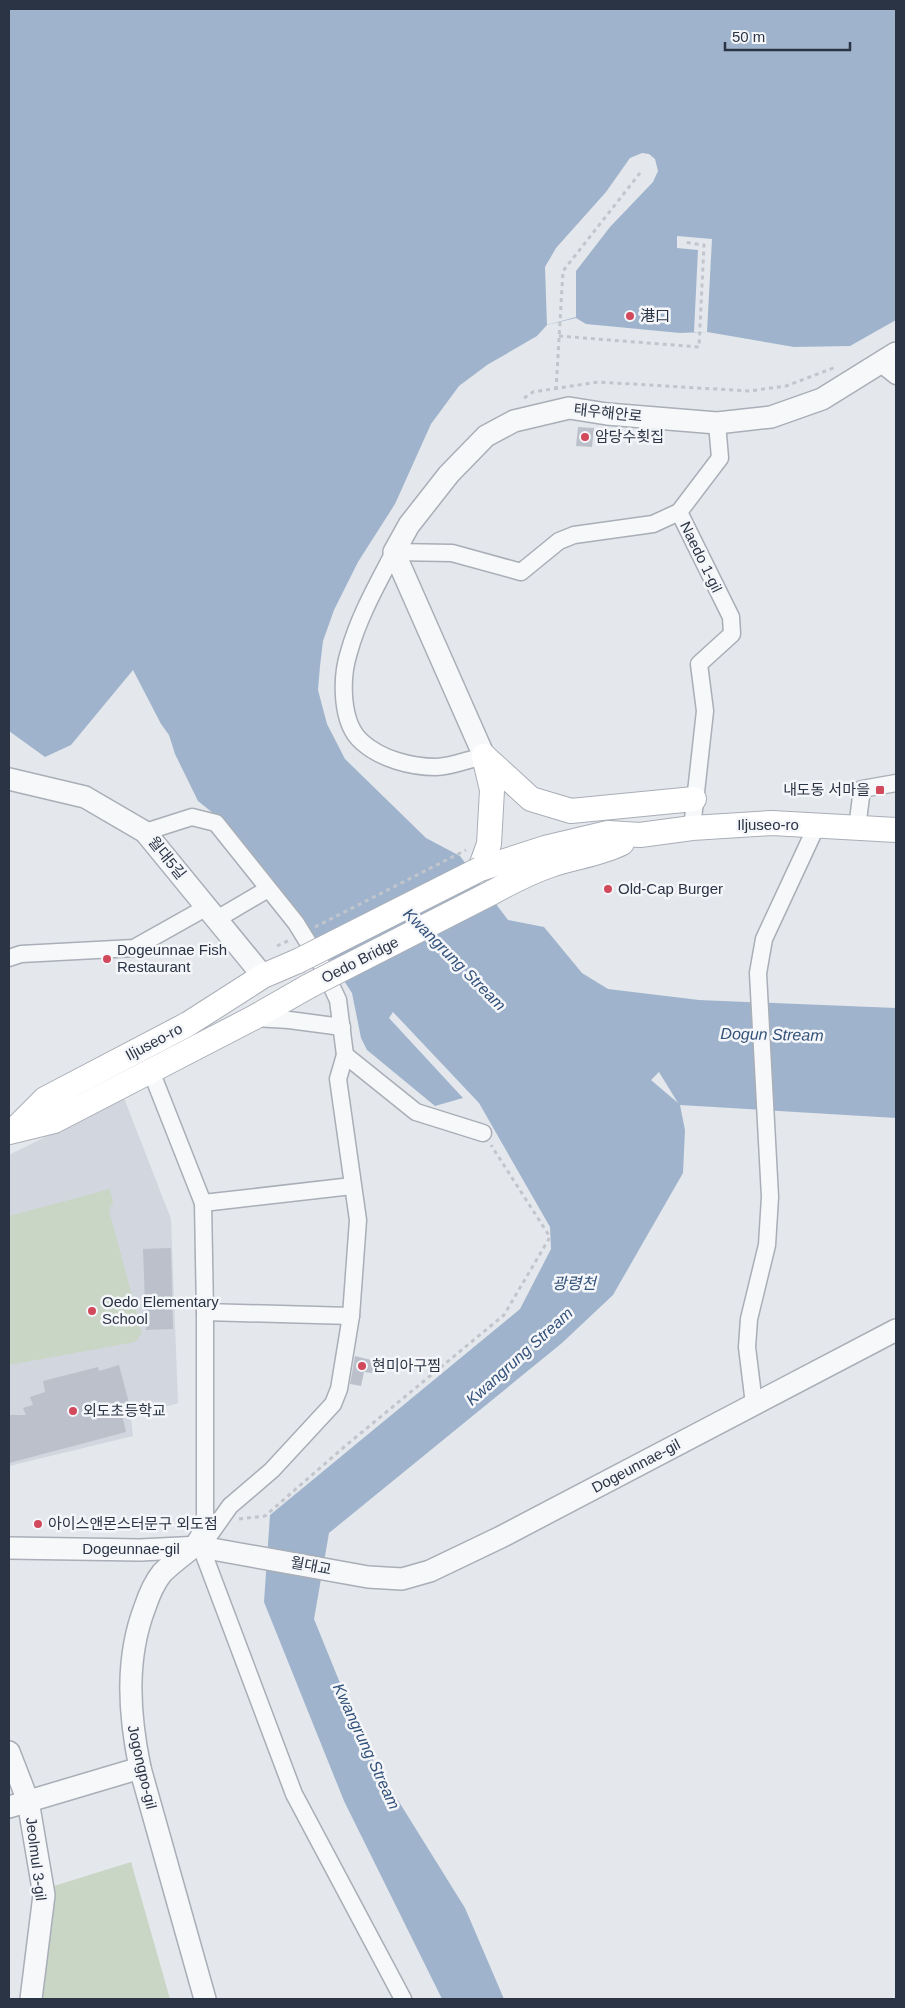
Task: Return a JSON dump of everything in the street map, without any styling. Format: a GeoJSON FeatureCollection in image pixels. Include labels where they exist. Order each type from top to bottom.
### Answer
{"type":"FeatureCollection","features":[{"type":"Feature","properties":{"kind":"main road"},"geometry":{"type":"LineString","coordinates":[[484,756],[531,799],[571,811],[694,799]]}},
{"type":"Feature","properties":{"kind":"main road"},"geometry":{"type":"LineString","coordinates":[[480,869],[489,844],[492,790],[484,756]]}},
{"type":"Feature","properties":{"kind":"main road","name":"Iljuseo-ro"},"geometry":{"type":"LineString","coordinates":[[480,869],[544,848],[608,833],[640,835],[692,828],[772,823],[896,830]]}},
{"type":"Feature","properties":{"kind":"main road","name":"Iljuseo-ro"},"geometry":{"type":"LineString","coordinates":[[491,893],[514,880],[552,865],[609,849],[640,835]]}},
{"type":"Feature","properties":{"kind":"main road","name":"Oedo Bridge"},"geometry":{"type":"LineString","coordinates":[[298,962],[480,869]]}},
{"type":"Feature","properties":{"kind":"main road","name":"Oedo Bridge"},"geometry":{"type":"LineString","coordinates":[[309,986],[491,893]]}},
{"type":"Feature","properties":{"kind":"main road","name":"Iljuseo-ro"},"geometry":{"type":"LineString","coordinates":[[12,1131],[45,1099],[188,1024],[263,976],[298,962]]}},
{"type":"Feature","properties":{"kind":"main road","name":"Iljuseo-ro"},"geometry":{"type":"LineString","coordinates":[[12,1131],[54,1121],[253,1018],[309,986]]}},
{"type":"Feature","properties":{"kind":"street","name":"태우해안로"},"geometry":{"type":"LineString","coordinates":[[484,756],[437,767],[396,762],[361,742],[348,718],[343,693],[348,654],[362,614],[409,525],[449,474],[486,436],[514,421],[569,408],[608,414],[717,423],[771,418],[814,402],[891,364]]}},
{"type":"Feature","properties":{"kind":"street"},"geometry":{"type":"LineString","coordinates":[[679,512],[720,458],[717,423]]}},
{"type":"Feature","properties":{"kind":"street","name":"Naedo 1-gil"},"geometry":{"type":"LineString","coordinates":[[394,552],[452,553],[521,572],[559,541],[567,538],[653,524],[679,512],[730,617],[732,634],[699,664],[705,711],[692,828]]}},
{"type":"Feature","properties":{"kind":"street"},"geometry":{"type":"LineString","coordinates":[[394,552],[484,756]]}},
{"type":"Feature","properties":{"kind":"street","name":"월대5길"},"geometry":{"type":"LineString","coordinates":[[9,779],[85,797],[145,832],[263,976]]}},
{"type":"Feature","properties":{"kind":"street"},"geometry":{"type":"LineString","coordinates":[[857,828],[862,789],[896,783]]}},
{"type":"Feature","properties":{"kind":"street"},"geometry":{"type":"LineString","coordinates":[[145,832],[192,817],[216,823],[296,923],[320,962],[338,1000],[345,1055],[338,1079],[358,1220],[351,1316],[339,1389],[333,1404],[272,1470],[230,1506],[196,1548]]}},
{"type":"Feature","properties":{"kind":"street"},"geometry":{"type":"LineString","coordinates":[[754,1404],[747,1338],[748,1319],[767,1246],[770,1197],[758,973],[764,939],[817,825]]}},
{"type":"Feature","properties":{"kind":"street"},"geometry":{"type":"LineString","coordinates":[[9,958],[21,954],[134,948],[268,889]]}},
{"type":"Feature","properties":{"kind":"street"},"geometry":{"type":"LineString","coordinates":[[253,1018],[289,1020],[342,1028]]}},
{"type":"Feature","properties":{"kind":"street"},"geometry":{"type":"LineString","coordinates":[[345,1055],[416,1112],[483,1133]]}},
{"type":"Feature","properties":{"kind":"street"},"geometry":{"type":"LineString","coordinates":[[151,1071],[203,1203],[205,1524],[196,1548],[294,1794],[404,1999]]}},
{"type":"Feature","properties":{"kind":"street"},"geometry":{"type":"LineString","coordinates":[[203,1203],[352,1186]]}},
{"type":"Feature","properties":{"kind":"street"},"geometry":{"type":"LineString","coordinates":[[205,1312],[351,1316]]}},
{"type":"Feature","properties":{"kind":"street","name":"Dogeunnae-gil"},"geometry":{"type":"LineString","coordinates":[[368,1577],[402,1579],[430,1571],[501,1537],[896,1330]]}},
{"type":"Feature","properties":{"kind":"street","name":"Dogeunnae-gil"},"geometry":{"type":"LineString","coordinates":[[9,1548],[140,1550],[196,1548],[253,1555]]}},
{"type":"Feature","properties":{"kind":"street","name":"Jogongpo-gil"},"geometry":{"type":"LineString","coordinates":[[196,1548],[162,1573],[151,1589],[134,1645],[130,1686],[132,1732],[140,1768],[205,1999]]}},
{"type":"Feature","properties":{"kind":"street","name":"월대교"},"geometry":{"type":"LineString","coordinates":[[253,1555],[368,1577]]}},
{"type":"Feature","properties":{"kind":"street","name":"Jeolmul 3-gil"},"geometry":{"type":"LineString","coordinates":[[9,1752],[18,1804],[44,1895],[31,1999]]}},
{"type":"Feature","properties":{"kind":"street"},"geometry":{"type":"LineString","coordinates":[[18,1804],[140,1768]]}},
{"type":"Feature","properties":{"kind":"path"},"geometry":{"type":"LineString","coordinates":[[555,410],[564,271],[640,173]]}},
{"type":"Feature","properties":{"kind":"path"},"geometry":{"type":"LineString","coordinates":[[559,336],[699,347],[704,244],[683,242]]}},
{"type":"Feature","properties":{"kind":"path"},"geometry":{"type":"LineString","coordinates":[[518,402],[533,392],[598,382],[749,391],[786,386],[838,366]]}},
{"type":"Feature","properties":{"kind":"path"},"geometry":{"type":"LineString","coordinates":[[306,932],[465,851],[468,845]]}},
{"type":"Feature","properties":{"kind":"path"},"geometry":{"type":"LineString","coordinates":[[218,1521],[265,1516],[344,1447],[504,1315],[550,1237],[483,1133]]}},
{"type":"Feature","properties":{"kind":"shaded area","name":"Oedo Elementary School"},"geometry":{"type":"Polygon","coordinates":[[[124,1098],[171,1219],[178,1403],[131,1417],[133,1436],[9,1466],[9,1155],[124,1098]]]}},
{"type":"Feature","properties":{"kind":"green space"},"geometry":{"type":"Polygon","coordinates":[[[110,1189],[113,1203],[109,1210],[142,1333],[135,1342],[9,1365],[9,1216],[110,1189]]]}},
{"type":"Feature","properties":{"kind":"green space"},"geometry":{"type":"Polygon","coordinates":[[[131,1862],[170,1999],[39,1999],[54,1886],[131,1862]]]}},
{"type":"Feature","properties":{"kind":"water"},"geometry":{"type":"Polygon","coordinates":[[[9,9],[896,9],[896,320],[850,346],[794,347],[707,332],[680,333],[586,324],[576,318],[547,325],[537,336],[487,365],[459,386],[431,424],[395,504],[358,562],[334,610],[323,641],[318,690],[327,724],[345,759],[426,838],[460,856],[508,920],[544,927],[582,973],[608,989],[699,1000],[896,1008],[896,1118],[680,1105],[685,1130],[683,1173],[613,1295],[562,1343],[329,1533],[314,1619],[368,1752],[465,1908],[504,1999],[442,1999],[344,1801],[264,1602],[270,1515],[520,1309],[551,1249],[550,1227],[479,1103],[393,1012],[389,1018],[463,1098],[435,1106],[367,1050],[361,1038],[352,993],[310,929],[271,884],[219,818],[198,801],[175,754],[169,735],[161,724],[133,670],[71,745],[45,757],[9,731],[9,9]],[[659,1072],[651,1080],[678,1103],[659,1072]]]}},
{"type":"Feature","properties":{"kind":"pier"},"geometry":{"type":"Polygon","coordinates":[[[642,153],[649,154],[655,159],[658,171],[653,182],[610,227],[576,271],[576,317],[547,325],[545,267],[556,248],[606,192],[630,158],[642,153]]]}},
{"type":"Feature","properties":{"kind":"pier"},"geometry":{"type":"Polygon","coordinates":[[[677,236],[712,239],[707,332],[694,332],[698,250],[677,248],[677,236]]]}},
{"type":"Feature","properties":{"kind":"building","name":"암당수횟집"},"geometry":{"type":"Polygon","coordinates":[[[578,427],[594,428],[592,447],[576,446],[578,427]]]}},
{"type":"Feature","properties":{"kind":"building"},"geometry":{"type":"Polygon","coordinates":[[[171,1248],[173,1329],[146,1330],[143,1249],[171,1248]]]}},
{"type":"Feature","properties":{"kind":"building","name":"현미아구찜"},"geometry":{"type":"Polygon","coordinates":[[[355,1356],[375,1361],[372,1373],[364,1372],[361,1386],[350,1384],[355,1356]]]}},
{"type":"Feature","properties":{"kind":"building","name":"외도초등학교"},"geometry":{"type":"Polygon","coordinates":[[[119,1365],[129,1403],[120,1406],[126,1432],[9,1463],[9,1415],[26,1415],[23,1408],[33,1405],[30,1397],[45,1392],[43,1381],[98,1367],[99,1371],[119,1365]]]}},
{"type":"Feature","properties":{"kind":"place","name":"港口"},"geometry":{"type":"Point","coordinates":[630,316]}},
{"type":"Feature","properties":{"kind":"place","name":"암당수횟집"},"geometry":{"type":"Point","coordinates":[585,437]}},
{"type":"Feature","properties":{"kind":"place","name":"내도동 서마을"},"geometry":{"type":"Point","coordinates":[880,790]}},
{"type":"Feature","properties":{"kind":"place","name":"Old-Cap Burger"},"geometry":{"type":"Point","coordinates":[608,889]}},
{"type":"Feature","properties":{"kind":"place","name":"Dogeunnae Fish Restaurant"},"geometry":{"type":"Point","coordinates":[107,959]}},
{"type":"Feature","properties":{"kind":"place","name":"Oedo Elementary School"},"geometry":{"type":"Point","coordinates":[92,1311]}},
{"type":"Feature","properties":{"kind":"place","name":"현미아구찜"},"geometry":{"type":"Point","coordinates":[362,1366]}},
{"type":"Feature","properties":{"kind":"place","name":"외도초등학교"},"geometry":{"type":"Point","coordinates":[73,1411]}},
{"type":"Feature","properties":{"kind":"place","name":"아이스앤몬스터문구 외도점"},"geometry":{"type":"Point","coordinates":[38,1524]}},
{"type":"Feature","properties":{"kind":"water label","name":"Kwangrung Stream"},"geometry":{"type":"Point","coordinates":[455,959]}},
{"type":"Feature","properties":{"kind":"water label","name":"Dogun Stream"},"geometry":{"type":"Point","coordinates":[772,1034]}},
{"type":"Feature","properties":{"kind":"water label","name":"광령천"},"geometry":{"type":"Point","coordinates":[574,1283]}},
{"type":"Feature","properties":{"kind":"water label","name":"Kwangrung Stream"},"geometry":{"type":"Point","coordinates":[519,1356]}},
{"type":"Feature","properties":{"kind":"water label","name":"Kwangrung Stream"},"geometry":{"type":"Point","coordinates":[367,1746]}}]}
